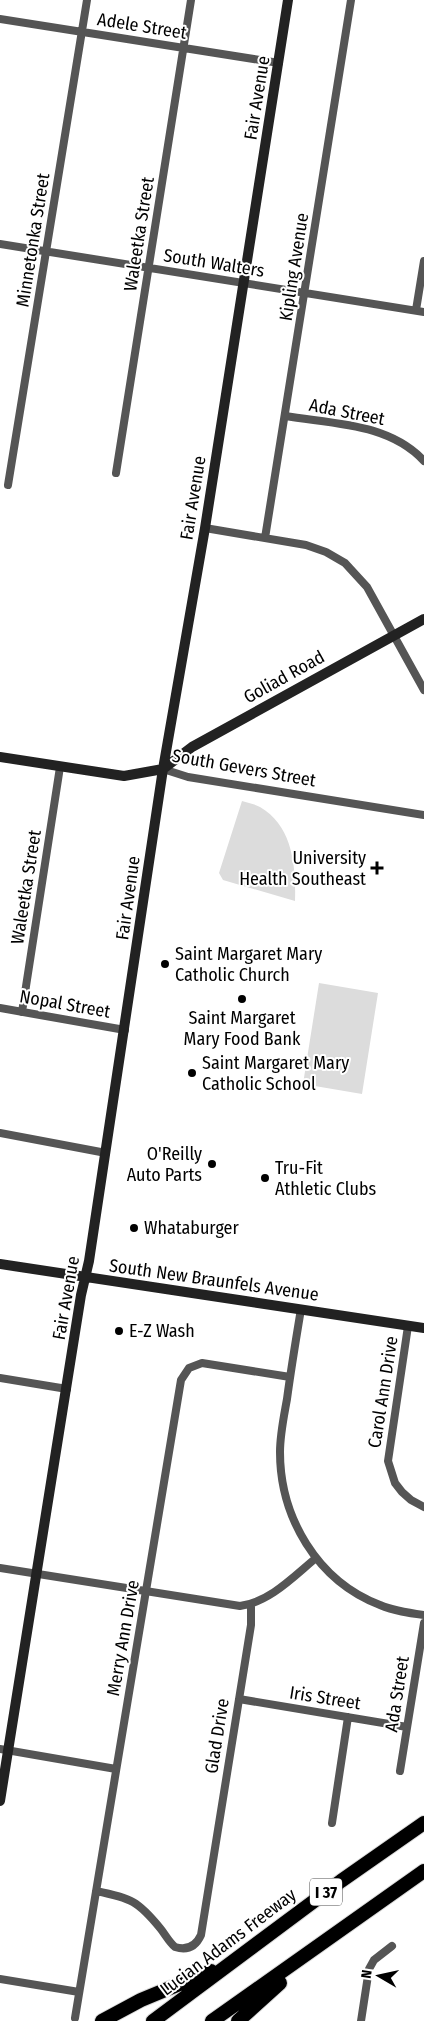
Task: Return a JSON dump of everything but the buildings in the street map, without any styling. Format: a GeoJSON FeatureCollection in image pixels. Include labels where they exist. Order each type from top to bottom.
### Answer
{"type":"FeatureCollection","features":[{"type":"Feature","properties":{"kind":"highway","name":"Lucian Adams Freeway"},"geometry":{"type":"LineString","coordinates":[[153,2021],[341,1881],[424,1823]]}},
{"type":"Feature","properties":{"kind":"highway","name":"I 37"},"geometry":{"type":"LineString","coordinates":[[212,2021],[324,1944],[424,1871]]}},
{"type":"Feature","properties":{"kind":"highway"},"geometry":{"type":"LineString","coordinates":[[238,2021],[324,1944]]}},
{"type":"Feature","properties":{"kind":"highway"},"geometry":{"type":"LineString","coordinates":[[102,2021],[141,2000],[230,1964]]}},
{"type":"Feature","properties":{"kind":"main road","name":"Fair Avenue"},"geometry":{"type":"LineString","coordinates":[[0,1801],[4,1750],[37,1574],[81,1295],[86,1277],[125,1030],[163,769],[205,528],[288,0]]}},
{"type":"Feature","properties":{"kind":"main road","name":"Goliad Road"},"geometry":{"type":"LineString","coordinates":[[163,769],[192,747],[424,618]]}},
{"type":"Feature","properties":{"kind":"main road","name":"South Gevers Street"},"geometry":{"type":"LineString","coordinates":[[0,757],[124,776],[163,769]]}},
{"type":"Feature","properties":{"kind":"main road","name":"South New Braunfels Avenue"},"geometry":{"type":"LineString","coordinates":[[0,1264],[424,1328]]}},
{"type":"Feature","properties":{"kind":"street","name":"Minnetonka Street"},"geometry":{"type":"LineString","coordinates":[[8,485],[87,0]]}},
{"type":"Feature","properties":{"kind":"street","name":"Waleetka Street"},"geometry":{"type":"LineString","coordinates":[[116,473],[191,0]]}},
{"type":"Feature","properties":{"kind":"street","name":"Kipling Avenue"},"geometry":{"type":"LineString","coordinates":[[266,538],[351,0]]}},
{"type":"Feature","properties":{"kind":"street","name":"Adele Street"},"geometry":{"type":"LineString","coordinates":[[0,19],[279,63]]}},
{"type":"Feature","properties":{"kind":"street","name":"South Walters"},"geometry":{"type":"LineString","coordinates":[[0,244],[420,311]]}},
{"type":"Feature","properties":{"kind":"street"},"geometry":{"type":"LineString","coordinates":[[420,311],[424,260]]}},
{"type":"Feature","properties":{"kind":"street","name":"Ada Street"},"geometry":{"type":"LineString","coordinates":[[285,416],[387,434],[404,443],[424,461]]}},
{"type":"Feature","properties":{"kind":"street"},"geometry":{"type":"LineString","coordinates":[[205,528],[316,548],[345,563],[367,587],[424,690]]}},
{"type":"Feature","properties":{"kind":"street","name":"Waleetka Street"},"geometry":{"type":"LineString","coordinates":[[22,1012],[60,767]]}},
{"type":"Feature","properties":{"kind":"street","name":"South Gevers Street"},"geometry":{"type":"LineString","coordinates":[[163,769],[188,776],[424,815]]}},
{"type":"Feature","properties":{"kind":"street","name":"Nopal Street"},"geometry":{"type":"LineString","coordinates":[[0,1008],[125,1030]]}},
{"type":"Feature","properties":{"kind":"street"},"geometry":{"type":"LineString","coordinates":[[0,1133],[106,1153]]}},
{"type":"Feature","properties":{"kind":"street"},"geometry":{"type":"LineString","coordinates":[[301,1309],[280,1449],[283,1485],[293,1519],[305,1543],[336,1579],[362,1597],[395,1610],[424,1615]]}},
{"type":"Feature","properties":{"kind":"street","name":"Carol Ann Drive"},"geometry":{"type":"LineString","coordinates":[[408,1326],[388,1461],[390,1473],[402,1492],[411,1500],[424,1507]]}},
{"type":"Feature","properties":{"kind":"street","name":"Merry Ann Drive"},"geometry":{"type":"LineString","coordinates":[[74,2018],[181,1380],[189,1368],[202,1363],[290,1377]]}},
{"type":"Feature","properties":{"kind":"street"},"geometry":{"type":"LineString","coordinates":[[0,1378],[67,1389]]}},
{"type":"Feature","properties":{"kind":"street"},"geometry":{"type":"LineString","coordinates":[[0,1568],[234,1606],[250,1605],[271,1595],[316,1558]]}},
{"type":"Feature","properties":{"kind":"street","name":"Glad Drive"},"geometry":{"type":"LineString","coordinates":[[96,1891],[121,1896],[136,1902],[171,1944],[178,1948],[189,1948],[197,1942],[201,1935],[251,1625],[250,1605]]}},
{"type":"Feature","properties":{"kind":"street","name":"Ada Street"},"geometry":{"type":"LineString","coordinates":[[400,1771],[424,1622]]}},
{"type":"Feature","properties":{"kind":"street","name":"Iris Street"},"geometry":{"type":"LineString","coordinates":[[239,1699],[407,1727]]}},
{"type":"Feature","properties":{"kind":"street"},"geometry":{"type":"LineString","coordinates":[[332,1823],[348,1717]]}},
{"type":"Feature","properties":{"kind":"street"},"geometry":{"type":"LineString","coordinates":[[4,1750],[116,1769]]}},
{"type":"Feature","properties":{"kind":"street"},"geometry":{"type":"LineString","coordinates":[[361,2021],[368,1969],[374,1960],[392,1946]]}},
{"type":"Feature","properties":{"kind":"street"},"geometry":{"type":"LineString","coordinates":[[0,1979],[79,1992]]}},
{"type":"Feature","properties":{"kind":"shaded area"},"geometry":{"type":"Polygon","coordinates":[[[242,801],[258,806],[271,815],[280,825],[286,836],[295,875],[295,901],[223,880],[219,873],[242,801]]]}},
{"type":"Feature","properties":{"kind":"shaded area"},"geometry":{"type":"Polygon","coordinates":[[[319,983],[378,993],[362,1094],[303,1084],[319,983]]]}},
{"type":"Feature","properties":{"kind":"place","name":"University Health Southeast"},"geometry":{"type":"Point","coordinates":[377,868]}},
{"type":"Feature","properties":{"kind":"place","name":"Saint Margaret Mary Catholic Church"},"geometry":{"type":"Point","coordinates":[165,964]}},
{"type":"Feature","properties":{"kind":"place","name":"Saint Margaret Mary Food Bank"},"geometry":{"type":"Point","coordinates":[242,999]}},
{"type":"Feature","properties":{"kind":"place","name":"Saint Margaret Mary Catholic School"},"geometry":{"type":"Point","coordinates":[192,1073]}},
{"type":"Feature","properties":{"kind":"place","name":"O'Reilly Auto Parts"},"geometry":{"type":"Point","coordinates":[212,1164]}},
{"type":"Feature","properties":{"kind":"place","name":"Tru-Fit Athletic Clubs"},"geometry":{"type":"Point","coordinates":[265,1178]}},
{"type":"Feature","properties":{"kind":"place","name":"Whataburger"},"geometry":{"type":"Point","coordinates":[134,1228]}},
{"type":"Feature","properties":{"kind":"place","name":"E-Z Wash"},"geometry":{"type":"Point","coordinates":[119,1331]}}]}
